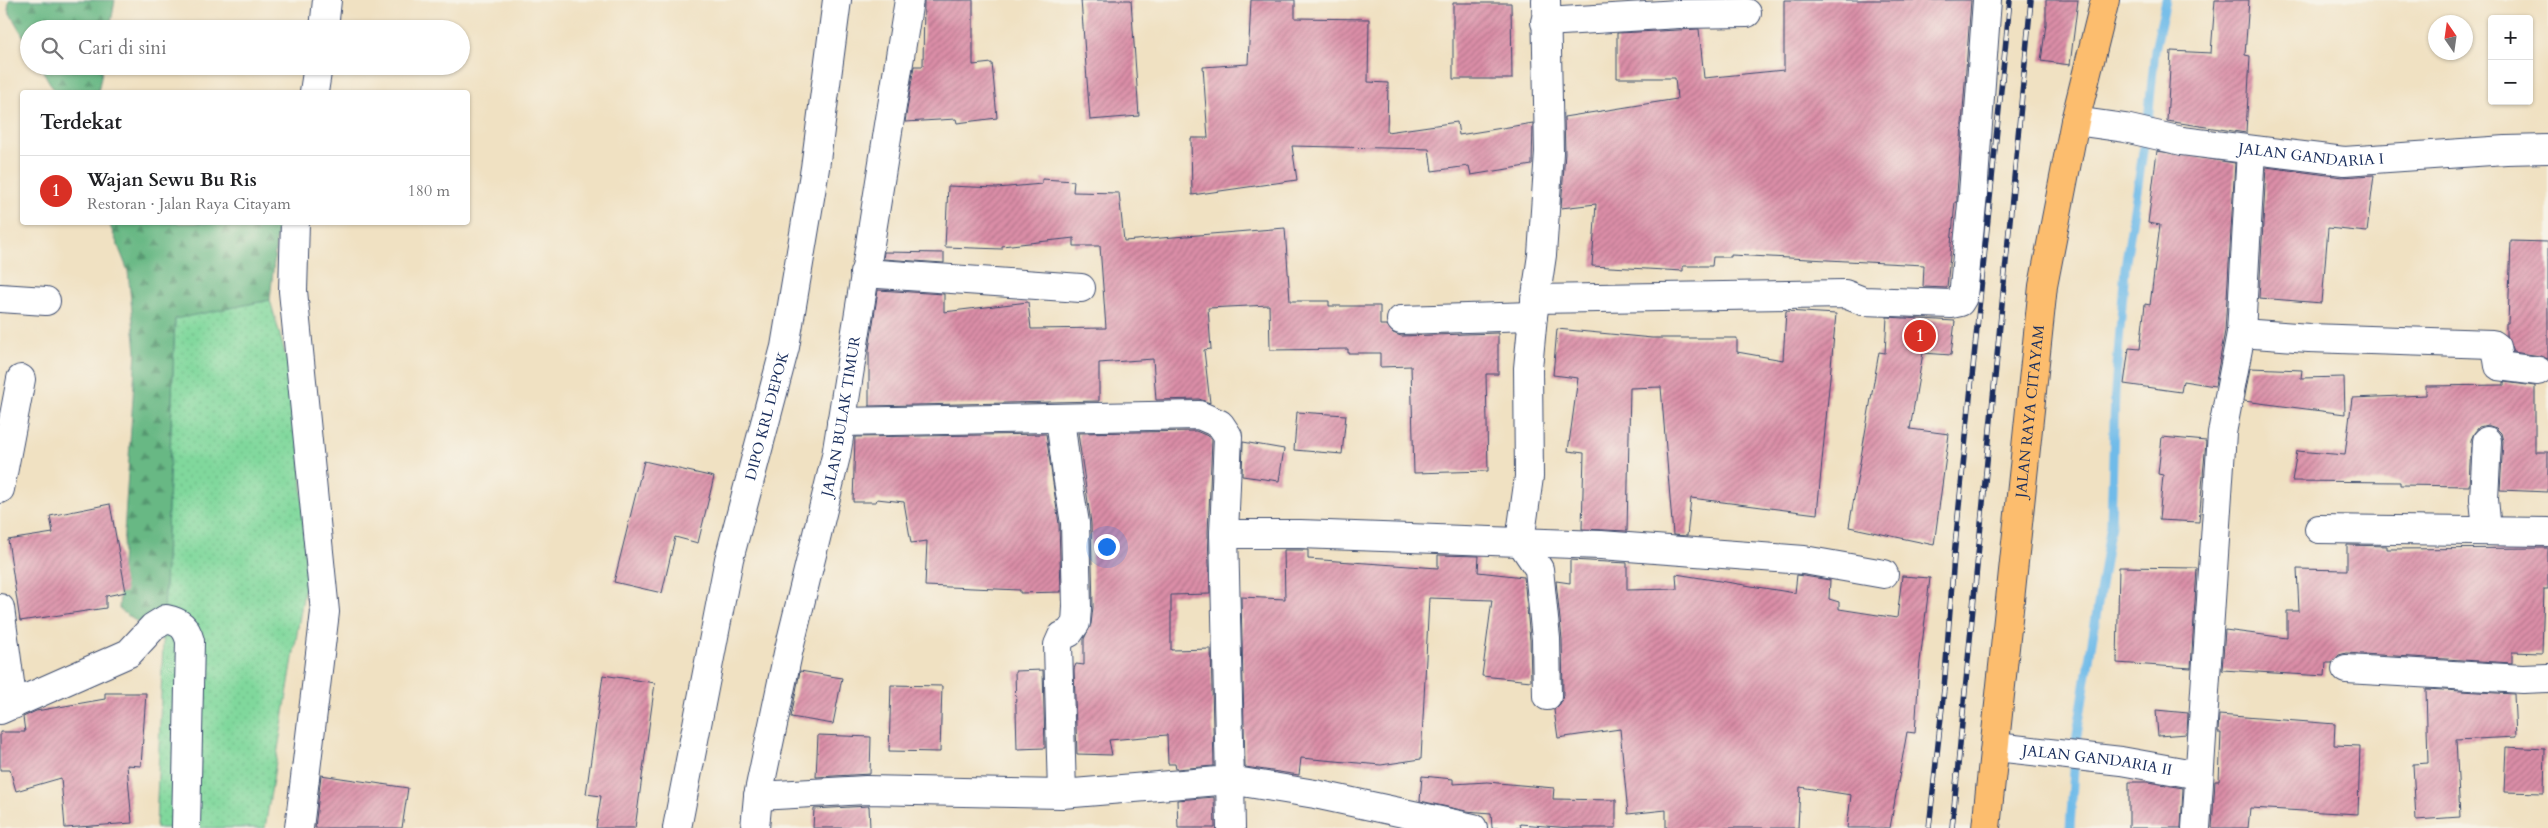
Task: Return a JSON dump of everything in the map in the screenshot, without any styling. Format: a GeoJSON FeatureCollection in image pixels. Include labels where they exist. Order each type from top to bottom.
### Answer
{"type":"FeatureCollection","features":[{"type":"Feature","properties":{"kind":"main road","name":"JALAN RAYA CITAYAM"},"geometry":{"type":"LineString","coordinates":[[1986,828],[2043,286],[2075,121],[2105,0]]}},
{"type":"Feature","properties":{"kind":"street"},"geometry":{"type":"LineString","coordinates":[[325,20],[327,0]]}},
{"type":"Feature","properties":{"kind":"street","name":"DIPO KRL DEPOK"},"geometry":{"type":"LineString","coordinates":[[677,828],[729,559],[784,346],[815,168],[837,0]]}},
{"type":"Feature","properties":{"kind":"street","name":"JALAN BULAK TIMUR"},"geometry":{"type":"LineString","coordinates":[[754,828],[758,796],[788,653],[836,456],[909,0]]}},
{"type":"Feature","properties":{"kind":"street"},"geometry":{"type":"LineString","coordinates":[[1401,320],[1534,308],[1844,294],[1863,301],[1951,304],[1960,302],[1963,297],[1973,194],[1987,0]]}},
{"type":"Feature","properties":{"kind":"street"},"geometry":{"type":"LineString","coordinates":[[1547,696],[1546,639],[1538,569],[1520,541],[1530,477],[1528,368],[1542,255],[1549,152],[1546,11],[1747,14]]}},
{"type":"Feature","properties":{"kind":"street"},"geometry":{"type":"LineString","coordinates":[[314,90],[317,75]]}},
{"type":"Feature","properties":{"kind":"street","name":"JALAN GANDARIA I"},"geometry":{"type":"LineString","coordinates":[[2075,121],[2125,128],[2182,141],[2344,161],[2548,149]]}},
{"type":"Feature","properties":{"kind":"street"},"geometry":{"type":"LineString","coordinates":[[2196,828],[2222,433],[2241,333],[2251,150]]}},
{"type":"Feature","properties":{"kind":"street"},"geometry":{"type":"LineString","coordinates":[[295,225],[294,291],[325,612],[308,769],[299,828]]}},
{"type":"Feature","properties":{"kind":"street"},"geometry":{"type":"LineString","coordinates":[[864,273],[1081,288]]}},
{"type":"Feature","properties":{"kind":"street"},"geometry":{"type":"LineString","coordinates":[[0,298],[46,301]]}},
{"type":"Feature","properties":{"kind":"street"},"geometry":{"type":"LineString","coordinates":[[2241,333],[2492,344],[2496,347],[2499,366],[2538,371]]}},
{"type":"Feature","properties":{"kind":"street"},"geometry":{"type":"LineString","coordinates":[[0,489],[21,379]]}},
{"type":"Feature","properties":{"kind":"street"},"geometry":{"type":"LineString","coordinates":[[841,422],[1200,415],[1220,424],[1228,436],[1224,534],[1231,828]]}},
{"type":"Feature","properties":{"kind":"street"},"geometry":{"type":"LineString","coordinates":[[1060,418],[1066,475],[1076,523],[1077,607],[1076,623],[1069,633],[1062,636],[1058,645],[1062,794]]}},
{"type":"Feature","properties":{"kind":"street"},"geometry":{"type":"LineString","coordinates":[[2487,440],[2484,499],[2487,531]]}},
{"type":"Feature","properties":{"kind":"street"},"geometry":{"type":"LineString","coordinates":[[2319,529],[2548,532]]}},
{"type":"Feature","properties":{"kind":"street"},"geometry":{"type":"LineString","coordinates":[[1224,534],[1300,534],[1601,545],[1804,560],[1884,574]]}},
{"type":"Feature","properties":{"kind":"street"},"geometry":{"type":"LineString","coordinates":[[0,608],[7,708],[130,653],[153,627],[166,619],[178,622],[187,629],[190,641],[191,664],[186,828]]}},
{"type":"Feature","properties":{"kind":"street"},"geometry":{"type":"LineString","coordinates":[[2346,669],[2523,679],[2548,678]]}},
{"type":"Feature","properties":{"kind":"street","name":"JALAN GANDARIA II"},"geometry":{"type":"LineString","coordinates":[[1996,747],[2098,758],[2200,776]]}},
{"type":"Feature","properties":{"kind":"street"},"geometry":{"type":"LineString","coordinates":[[758,796],[866,790],[1062,794],[1230,780],[1315,794],[1473,828]]}},
{"type":"Feature","properties":{"kind":"green space"},"geometry":{"type":"Polygon","coordinates":[[[9,0],[115,0],[112,20],[20,20],[20,31],[8,10],[9,0]]]}},
{"type":"Feature","properties":{"kind":"green space"},"geometry":{"type":"Polygon","coordinates":[[[45,75],[101,75],[98,90],[54,90],[45,75]]]}},
{"type":"Feature","properties":{"kind":"green space"},"geometry":{"type":"Polygon","coordinates":[[[110,225],[278,225],[270,300],[175,319],[163,641],[119,609],[136,352],[128,271],[110,225]]]}},
{"type":"Feature","properties":{"kind":"green space"},"geometry":{"type":"Polygon","coordinates":[[[270,300],[298,399],[306,579],[265,828],[156,828],[175,318],[270,300]]]}},
{"type":"Feature","properties":{"kind":"building"},"geometry":{"type":"Polygon","coordinates":[[[924,0],[973,0],[973,65],[992,63],[997,118],[957,123],[956,119],[905,122],[914,66],[923,66],[924,0]]]}},
{"type":"Feature","properties":{"kind":"building"},"geometry":{"type":"Polygon","coordinates":[[[1081,0],[1131,0],[1139,116],[1090,120],[1081,0]]]}},
{"type":"Feature","properties":{"kind":"building"},"geometry":{"type":"Polygon","coordinates":[[[1251,0],[1295,0],[1295,18],[1369,19],[1368,82],[1388,83],[1387,132],[1457,122],[1459,135],[1533,123],[1532,165],[1471,175],[1469,166],[1432,171],[1429,149],[1292,146],[1297,180],[1192,195],[1191,138],[1208,138],[1203,67],[1248,64],[1251,0]]]}},
{"type":"Feature","properties":{"kind":"building"},"geometry":{"type":"Polygon","coordinates":[[[1784,0],[1971,0],[1957,202],[1955,202],[1947,288],[1923,287],[1924,265],[1731,255],[1731,257],[1713,257],[1712,266],[1683,266],[1683,271],[1592,266],[1596,204],[1561,208],[1565,153],[1564,117],[1677,99],[1675,78],[1617,78],[1617,33],[1699,29],[1704,78],[1784,70],[1784,0]]]}},
{"type":"Feature","properties":{"kind":"building"},"geometry":{"type":"Polygon","coordinates":[[[2046,0],[2078,0],[2070,65],[2041,61],[2046,24],[2046,0]]]}},
{"type":"Feature","properties":{"kind":"building"},"geometry":{"type":"Polygon","coordinates":[[[2215,0],[2249,0],[2245,55],[2250,56],[2246,133],[2167,121],[2171,51],[2211,53],[2215,0]]]}},
{"type":"Feature","properties":{"kind":"building"},"geometry":{"type":"Polygon","coordinates":[[[1453,3],[1511,3],[1512,79],[1453,79],[1453,3]]]}},
{"type":"Feature","properties":{"kind":"building"},"geometry":{"type":"Polygon","coordinates":[[[2157,151],[2235,163],[2225,331],[2215,386],[2183,381],[2181,392],[2124,384],[2129,348],[2140,349],[2145,304],[2150,305],[2160,225],[2148,223],[2157,151]]]}},
{"type":"Feature","properties":{"kind":"building"},"geometry":{"type":"Polygon","coordinates":[[[2266,167],[2342,177],[2374,175],[2367,232],[2328,228],[2322,303],[2259,298],[2266,167]]]}},
{"type":"Feature","properties":{"kind":"building"},"geometry":{"type":"Polygon","coordinates":[[[1042,179],[1074,181],[1073,192],[1119,193],[1124,241],[1285,228],[1290,301],[1329,301],[1329,306],[1380,306],[1380,325],[1387,325],[1393,333],[1401,336],[1498,333],[1498,374],[1486,374],[1488,471],[1414,473],[1411,366],[1380,367],[1380,353],[1348,353],[1348,349],[1270,350],[1269,305],[1208,308],[1211,349],[1204,350],[1210,403],[1199,399],[1156,400],[1153,359],[1099,363],[1099,401],[869,406],[869,350],[878,290],[944,294],[944,312],[1028,302],[1031,329],[1106,328],[1100,246],[1074,246],[1074,238],[1002,246],[1002,249],[945,247],[948,186],[997,188],[1042,184],[1042,179]]]}},
{"type":"Feature","properties":{"kind":"building"},"geometry":{"type":"Polygon","coordinates":[[[2511,241],[2548,242],[2548,359],[2513,352],[2506,335],[2511,241]]]}},
{"type":"Feature","properties":{"kind":"building"},"geometry":{"type":"Polygon","coordinates":[[[884,252],[944,253],[944,263],[883,259],[884,252]]]}},
{"type":"Feature","properties":{"kind":"building"},"geometry":{"type":"Polygon","coordinates":[[[1786,311],[1836,314],[1817,514],[1691,498],[1687,536],[1673,535],[1661,387],[1630,388],[1627,531],[1582,529],[1584,453],[1568,451],[1578,378],[1553,375],[1557,329],[1652,338],[1737,338],[1737,352],[1783,360],[1786,311]]]}},
{"type":"Feature","properties":{"kind":"building"},"geometry":{"type":"Polygon","coordinates":[[[1887,317],[1955,321],[1951,355],[1923,353],[1910,429],[1949,434],[1934,545],[1849,527],[1879,352],[1885,353],[1887,317]]]}},
{"type":"Feature","properties":{"kind":"building"},"geometry":{"type":"Polygon","coordinates":[[[2250,368],[2302,370],[2301,378],[2344,377],[2345,414],[2244,401],[2250,368]]]}},
{"type":"Feature","properties":{"kind":"building"},"geometry":{"type":"Polygon","coordinates":[[[2504,382],[2535,386],[2535,452],[2548,452],[2548,492],[2500,490],[2503,441],[2501,433],[2496,428],[2487,425],[2479,427],[2471,440],[2469,486],[2400,485],[2400,482],[2292,481],[2297,451],[2345,455],[2352,398],[2426,395],[2426,386],[2504,385],[2504,382]]]}},
{"type":"Feature","properties":{"kind":"building"},"geometry":{"type":"Polygon","coordinates":[[[1297,412],[1346,415],[1342,454],[1294,450],[1297,412]]]}},
{"type":"Feature","properties":{"kind":"building"},"geometry":{"type":"Polygon","coordinates":[[[1196,431],[1210,437],[1212,440],[1208,533],[1210,594],[1171,595],[1171,650],[1211,649],[1214,766],[1176,769],[1175,764],[1168,764],[1167,735],[1109,740],[1112,755],[1077,754],[1074,669],[1076,664],[1084,665],[1084,639],[1091,624],[1093,607],[1091,523],[1078,433],[1196,431]]]}},
{"type":"Feature","properties":{"kind":"building"},"geometry":{"type":"Polygon","coordinates":[[[1046,434],[1059,524],[1061,592],[1020,593],[1020,590],[925,586],[927,541],[911,543],[904,502],[877,499],[876,502],[853,502],[855,437],[1046,434]]]}},
{"type":"Feature","properties":{"kind":"building"},"geometry":{"type":"Polygon","coordinates":[[[2162,437],[2206,441],[2199,522],[2159,520],[2163,475],[2158,474],[2162,437]]]}},
{"type":"Feature","properties":{"kind":"building"},"geometry":{"type":"Polygon","coordinates":[[[1243,442],[1284,449],[1279,481],[1242,476],[1243,442]]]}},
{"type":"Feature","properties":{"kind":"building"},"geometry":{"type":"Polygon","coordinates":[[[644,461],[714,477],[698,543],[675,537],[662,593],[614,582],[644,461]]]}},
{"type":"Feature","properties":{"kind":"building"},"geometry":{"type":"Polygon","coordinates":[[[110,504],[126,592],[106,596],[106,608],[20,621],[8,540],[53,533],[50,516],[110,504]]]}},
{"type":"Feature","properties":{"kind":"building"},"geometry":{"type":"Polygon","coordinates":[[[2347,545],[2387,546],[2387,549],[2548,548],[2548,589],[2544,589],[2542,653],[2512,652],[2512,663],[2346,653],[2339,655],[2332,663],[2326,663],[2325,676],[2222,670],[2225,630],[2287,638],[2287,611],[2299,611],[2297,569],[2347,570],[2347,545]]]}},
{"type":"Feature","properties":{"kind":"building"},"geometry":{"type":"Polygon","coordinates":[[[1284,550],[1308,550],[1308,559],[1438,568],[1438,555],[1479,556],[1478,572],[1524,577],[1530,640],[1531,681],[1482,676],[1492,600],[1429,598],[1421,759],[1381,765],[1301,758],[1299,775],[1245,767],[1241,597],[1285,599],[1284,550]]]}},
{"type":"Feature","properties":{"kind":"building"},"geometry":{"type":"Polygon","coordinates":[[[1570,560],[1627,563],[1627,590],[1677,589],[1676,574],[1795,593],[1797,575],[1830,580],[1829,599],[1839,602],[1839,609],[1897,618],[1902,576],[1930,578],[1919,670],[1915,733],[1907,732],[1890,828],[1847,828],[1851,795],[1800,787],[1798,828],[1666,828],[1666,810],[1628,814],[1620,729],[1558,738],[1554,710],[1560,704],[1563,696],[1562,639],[1556,581],[1570,583],[1570,560]]]}},
{"type":"Feature","properties":{"kind":"building"},"geometry":{"type":"Polygon","coordinates":[[[2119,567],[2197,568],[2191,668],[2117,663],[2119,567]]]}},
{"type":"Feature","properties":{"kind":"building"},"geometry":{"type":"Polygon","coordinates":[[[1043,670],[1045,748],[1017,749],[1015,671],[1043,670]]]}},
{"type":"Feature","properties":{"kind":"building"},"geometry":{"type":"Polygon","coordinates":[[[800,671],[842,678],[833,724],[791,717],[800,671]]]}},
{"type":"Feature","properties":{"kind":"building"},"geometry":{"type":"Polygon","coordinates":[[[603,675],[655,683],[635,828],[596,828],[601,796],[586,794],[603,675]]]}},
{"type":"Feature","properties":{"kind":"building"},"geometry":{"type":"Polygon","coordinates":[[[891,685],[942,686],[940,752],[889,751],[891,685]]]}},
{"type":"Feature","properties":{"kind":"building"},"geometry":{"type":"Polygon","coordinates":[[[2426,689],[2514,694],[2516,737],[2456,740],[2460,817],[2416,820],[2413,764],[2428,763],[2426,689]]]}},
{"type":"Feature","properties":{"kind":"building"},"geometry":{"type":"Polygon","coordinates":[[[105,693],[146,693],[141,766],[127,765],[132,823],[65,828],[61,778],[16,791],[10,770],[0,770],[0,732],[25,732],[23,717],[36,711],[105,699],[105,693]]]}},
{"type":"Feature","properties":{"kind":"building"},"geometry":{"type":"Polygon","coordinates":[[[2156,710],[2188,713],[2187,734],[2158,736],[2156,710]]]}},
{"type":"Feature","properties":{"kind":"building"},"geometry":{"type":"Polygon","coordinates":[[[2219,715],[2335,724],[2334,745],[2360,746],[2358,814],[2250,808],[2248,828],[2212,828],[2215,781],[2219,781],[2221,733],[2218,733],[2219,715]]]}},
{"type":"Feature","properties":{"kind":"building"},"geometry":{"type":"Polygon","coordinates":[[[818,735],[871,737],[870,774],[816,777],[818,735]]]}},
{"type":"Feature","properties":{"kind":"building"},"geometry":{"type":"Polygon","coordinates":[[[2506,747],[2545,749],[2544,793],[2504,792],[2506,747]]]}},
{"type":"Feature","properties":{"kind":"building"},"geometry":{"type":"Polygon","coordinates":[[[321,775],[408,788],[402,828],[315,828],[321,775]]]}},
{"type":"Feature","properties":{"kind":"building"},"geometry":{"type":"Polygon","coordinates":[[[1422,776],[1453,779],[1453,784],[1487,782],[1554,788],[1553,799],[1616,800],[1616,828],[1570,828],[1520,824],[1521,828],[1492,828],[1491,813],[1466,811],[1420,801],[1422,776]]]}},
{"type":"Feature","properties":{"kind":"building"},"geometry":{"type":"Polygon","coordinates":[[[2129,782],[2149,782],[2183,788],[2181,828],[2129,828],[2129,782]]]}},
{"type":"Feature","properties":{"kind":"building"},"geometry":{"type":"Polygon","coordinates":[[[1214,797],[1215,828],[1178,828],[1177,800],[1214,797]]]}},
{"type":"Feature","properties":{"kind":"building"},"geometry":{"type":"Polygon","coordinates":[[[869,806],[870,828],[813,828],[814,809],[869,806]]]}},
{"type":"Feature","properties":{"kind":"waterway"},"geometry":{"type":"LineString","coordinates":[[2070,828],[2076,741],[2111,524],[2115,391],[2125,268],[2148,120],[2155,50],[2166,0]]}},
{"type":"Feature","properties":{"kind":"railway"},"geometry":{"type":"LineString","coordinates":[[1929,828],[1944,689],[1954,556],[2010,0]]}},
{"type":"Feature","properties":{"kind":"railway"},"geometry":{"type":"LineString","coordinates":[[1952,828],[2031,0]]}},
{"type":"Feature","properties":{"kind":"place","name":"Wajan Sewu Bu Ris"},"geometry":{"type":"Point","coordinates":[1920,336]}}]}
